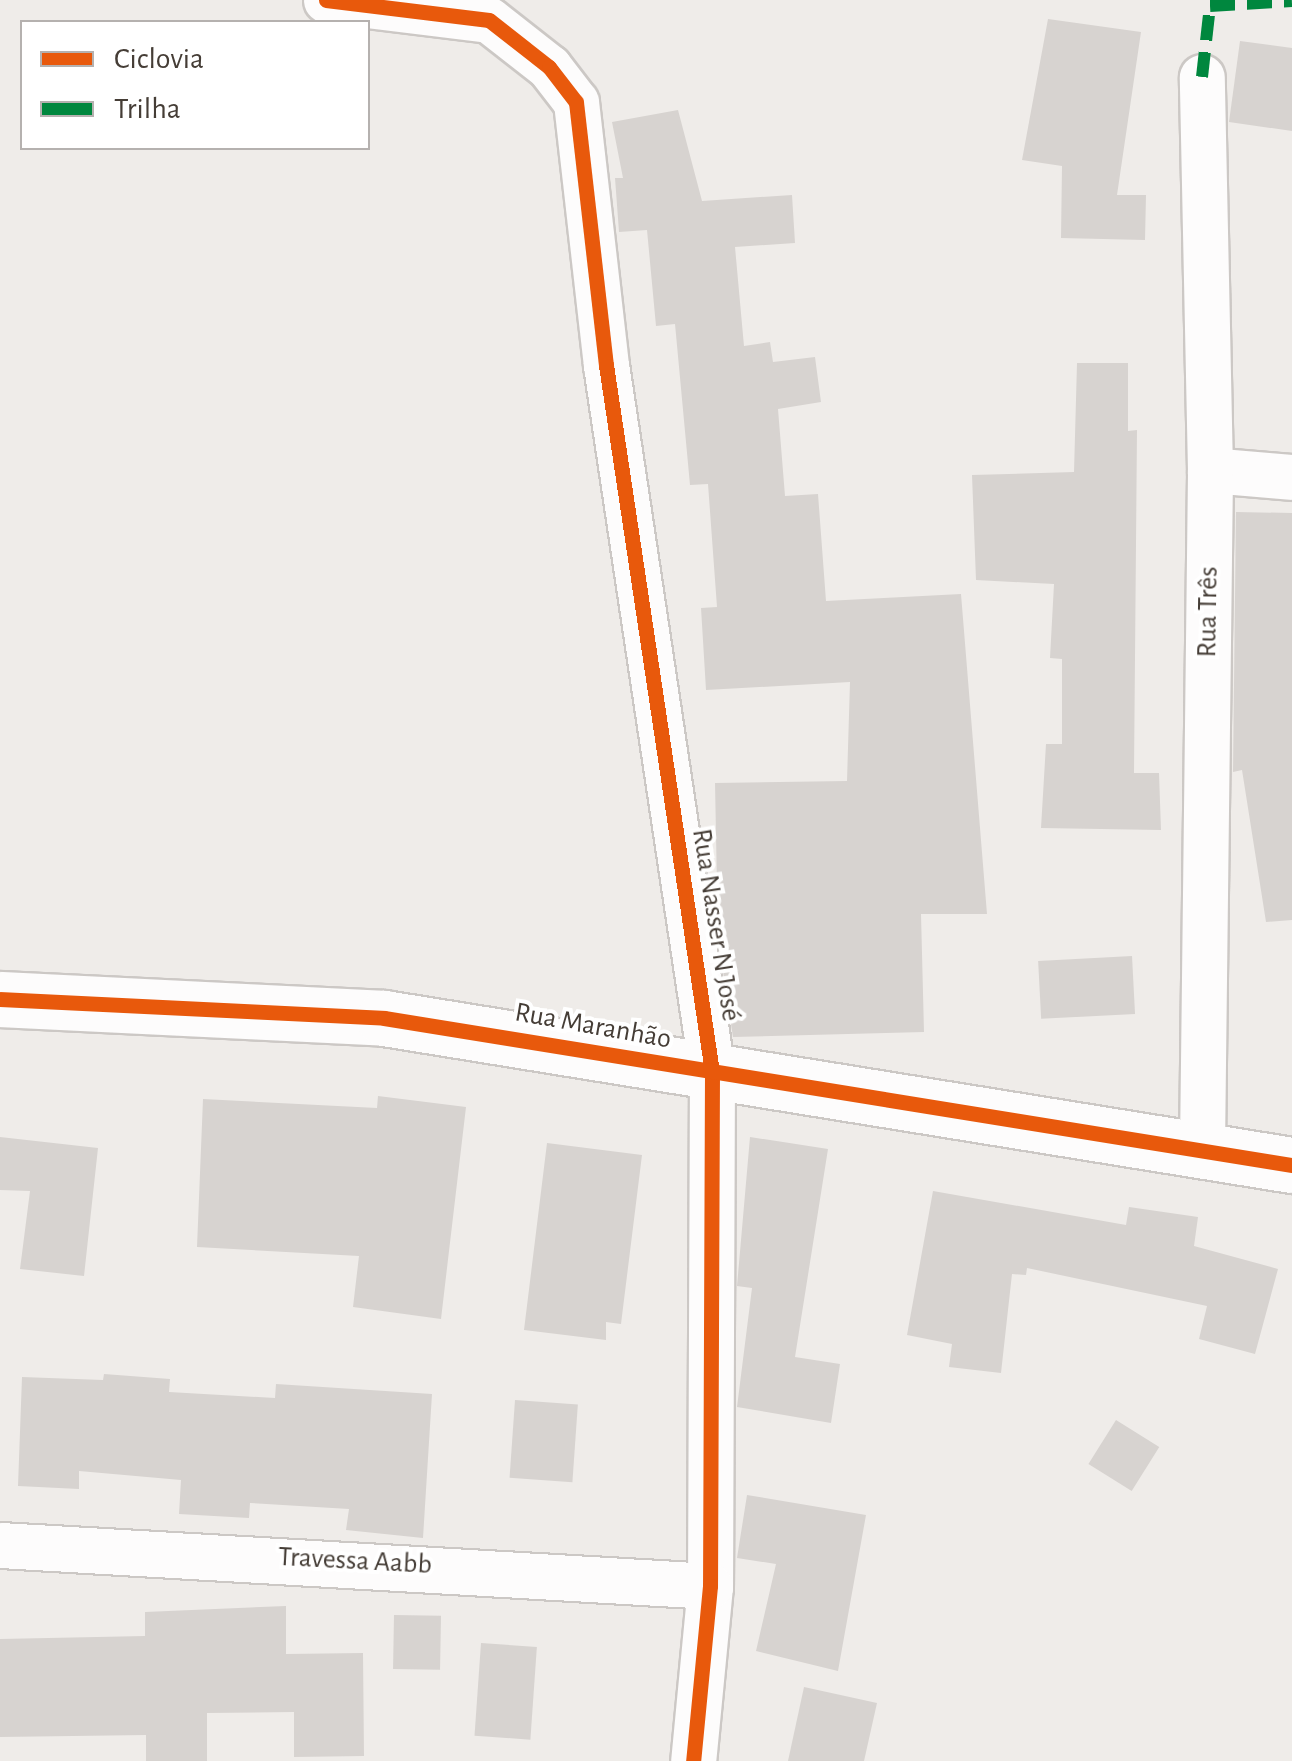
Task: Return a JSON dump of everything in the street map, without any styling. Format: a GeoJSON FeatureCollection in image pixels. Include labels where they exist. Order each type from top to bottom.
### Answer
{"type":"FeatureCollection","features":[{"type":"Feature","properties":{"kind":"street","name":"Rua Nasser N José"},"geometry":{"type":"LineString","coordinates":[[326,0],[489,20],[549,66],[576,102],[606,366],[712,1072],[710,1586],[693,1761]]}},
{"type":"Feature","properties":{"kind":"street","name":"Rua Três"},"geometry":{"type":"LineString","coordinates":[[1202,77],[1210,470],[1202,1148]]}},
{"type":"Feature","properties":{"kind":"street"},"geometry":{"type":"LineString","coordinates":[[1210,470],[1292,477]]}},
{"type":"Feature","properties":{"kind":"street","name":"Rua Maranhão"},"geometry":{"type":"LineString","coordinates":[[0,999],[384,1018],[1292,1165]]}},
{"type":"Feature","properties":{"kind":"street","name":"Travessa Aabb"},"geometry":{"type":"LineString","coordinates":[[0,1545],[710,1586]]}},
{"type":"Feature","properties":{"kind":"building"},"geometry":{"type":"Polygon","coordinates":[[[1048,19],[1141,32],[1117,195],[1146,195],[1145,240],[1061,238],[1062,166],[1022,160],[1048,19]]]}},
{"type":"Feature","properties":{"kind":"building"},"geometry":{"type":"Polygon","coordinates":[[[1240,41],[1292,48],[1292,131],[1229,122],[1240,41]]]}},
{"type":"Feature","properties":{"kind":"building"},"geometry":{"type":"Polygon","coordinates":[[[678,110],[702,201],[792,195],[795,243],[735,247],[744,346],[770,342],[773,362],[815,357],[821,402],[778,409],[785,496],[818,494],[826,601],[961,594],[987,914],[921,914],[924,1032],[733,1037],[718,938],[715,783],[847,781],[850,682],[706,690],[701,608],[717,607],[708,484],[690,485],[675,324],[656,326],[647,230],[619,232],[615,178],[623,178],[612,122],[678,110]]]}},
{"type":"Feature","properties":{"kind":"building"},"geometry":{"type":"Polygon","coordinates":[[[1077,363],[1128,363],[1128,431],[1137,430],[1134,773],[1159,773],[1161,830],[1041,828],[1046,744],[1062,744],[1062,659],[1050,658],[1054,584],[976,580],[972,475],[1074,472],[1077,363]]]}},
{"type":"Feature","properties":{"kind":"building"},"geometry":{"type":"Polygon","coordinates":[[[1236,512],[1292,513],[1292,920],[1266,922],[1242,770],[1233,772],[1236,512]]]}},
{"type":"Feature","properties":{"kind":"building"},"geometry":{"type":"Polygon","coordinates":[[[1132,956],[1135,1014],[1041,1019],[1038,961],[1132,956]]]}},
{"type":"Feature","properties":{"kind":"building"},"geometry":{"type":"Polygon","coordinates":[[[378,1096],[466,1107],[441,1319],[353,1307],[359,1256],[197,1247],[203,1099],[377,1108],[378,1096]]]}},
{"type":"Feature","properties":{"kind":"building"},"geometry":{"type":"Polygon","coordinates":[[[0,1137],[98,1148],[84,1276],[20,1269],[30,1191],[0,1190],[0,1137]]]}},
{"type":"Feature","properties":{"kind":"building"},"geometry":{"type":"Polygon","coordinates":[[[750,1137],[828,1149],[795,1357],[840,1364],[831,1423],[737,1407],[752,1288],[737,1286],[750,1137]]]}},
{"type":"Feature","properties":{"kind":"building"},"geometry":{"type":"Polygon","coordinates":[[[547,1143],[642,1155],[621,1324],[606,1322],[606,1340],[524,1330],[547,1143]]]}},
{"type":"Feature","properties":{"kind":"building"},"geometry":{"type":"Polygon","coordinates":[[[933,1191],[1126,1225],[1129,1207],[1198,1217],[1194,1246],[1278,1269],[1255,1354],[1199,1339],[1207,1306],[1027,1268],[1026,1275],[1012,1274],[1001,1373],[949,1367],[952,1344],[907,1335],[933,1191]]]}},
{"type":"Feature","properties":{"kind":"building"},"geometry":{"type":"Polygon","coordinates":[[[104,1374],[170,1379],[169,1392],[275,1398],[276,1384],[432,1394],[423,1538],[346,1530],[349,1509],[250,1503],[249,1518],[179,1514],[181,1480],[79,1471],[79,1489],[18,1486],[22,1377],[103,1380],[104,1374]]]}},
{"type":"Feature","properties":{"kind":"building"},"geometry":{"type":"Polygon","coordinates":[[[515,1400],[578,1404],[572,1482],[510,1478],[515,1400]]]}},
{"type":"Feature","properties":{"kind":"building"},"geometry":{"type":"Polygon","coordinates":[[[1116,1420],[1159,1447],[1132,1491],[1088,1464],[1116,1420]]]}},
{"type":"Feature","properties":{"kind":"building"},"geometry":{"type":"Polygon","coordinates":[[[747,1495],[866,1515],[838,1671],[756,1651],[776,1564],[737,1558],[747,1495]]]}},
{"type":"Feature","properties":{"kind":"building"},"geometry":{"type":"Polygon","coordinates":[[[286,1606],[286,1654],[363,1653],[364,1756],[294,1757],[294,1712],[207,1713],[207,1761],[146,1761],[146,1735],[0,1737],[0,1639],[145,1636],[145,1612],[286,1606]]]}},
{"type":"Feature","properties":{"kind":"building"},"geometry":{"type":"Polygon","coordinates":[[[394,1615],[441,1616],[440,1670],[393,1669],[394,1615]]]}},
{"type":"Feature","properties":{"kind":"building"},"geometry":{"type":"Polygon","coordinates":[[[481,1643],[537,1647],[530,1740],[475,1736],[481,1643]]]}},
{"type":"Feature","properties":{"kind":"building"},"geometry":{"type":"Polygon","coordinates":[[[804,1687],[877,1703],[864,1761],[788,1761],[804,1687]]]}},
{"type":"Feature","properties":{"kind":"marked path"},"geometry":{"type":"LineString","coordinates":[[1202,77],[1210,6],[1292,1]]}},
{"type":"Feature","properties":{"kind":"cycle path"},"geometry":{"type":"LineString","coordinates":[[326,0],[489,20],[549,67],[576,102],[606,365],[712,1072],[710,1586],[693,1761]]}},
{"type":"Feature","properties":{"kind":"cycle path"},"geometry":{"type":"LineString","coordinates":[[0,999],[384,1018],[1292,1165]]}}]}
